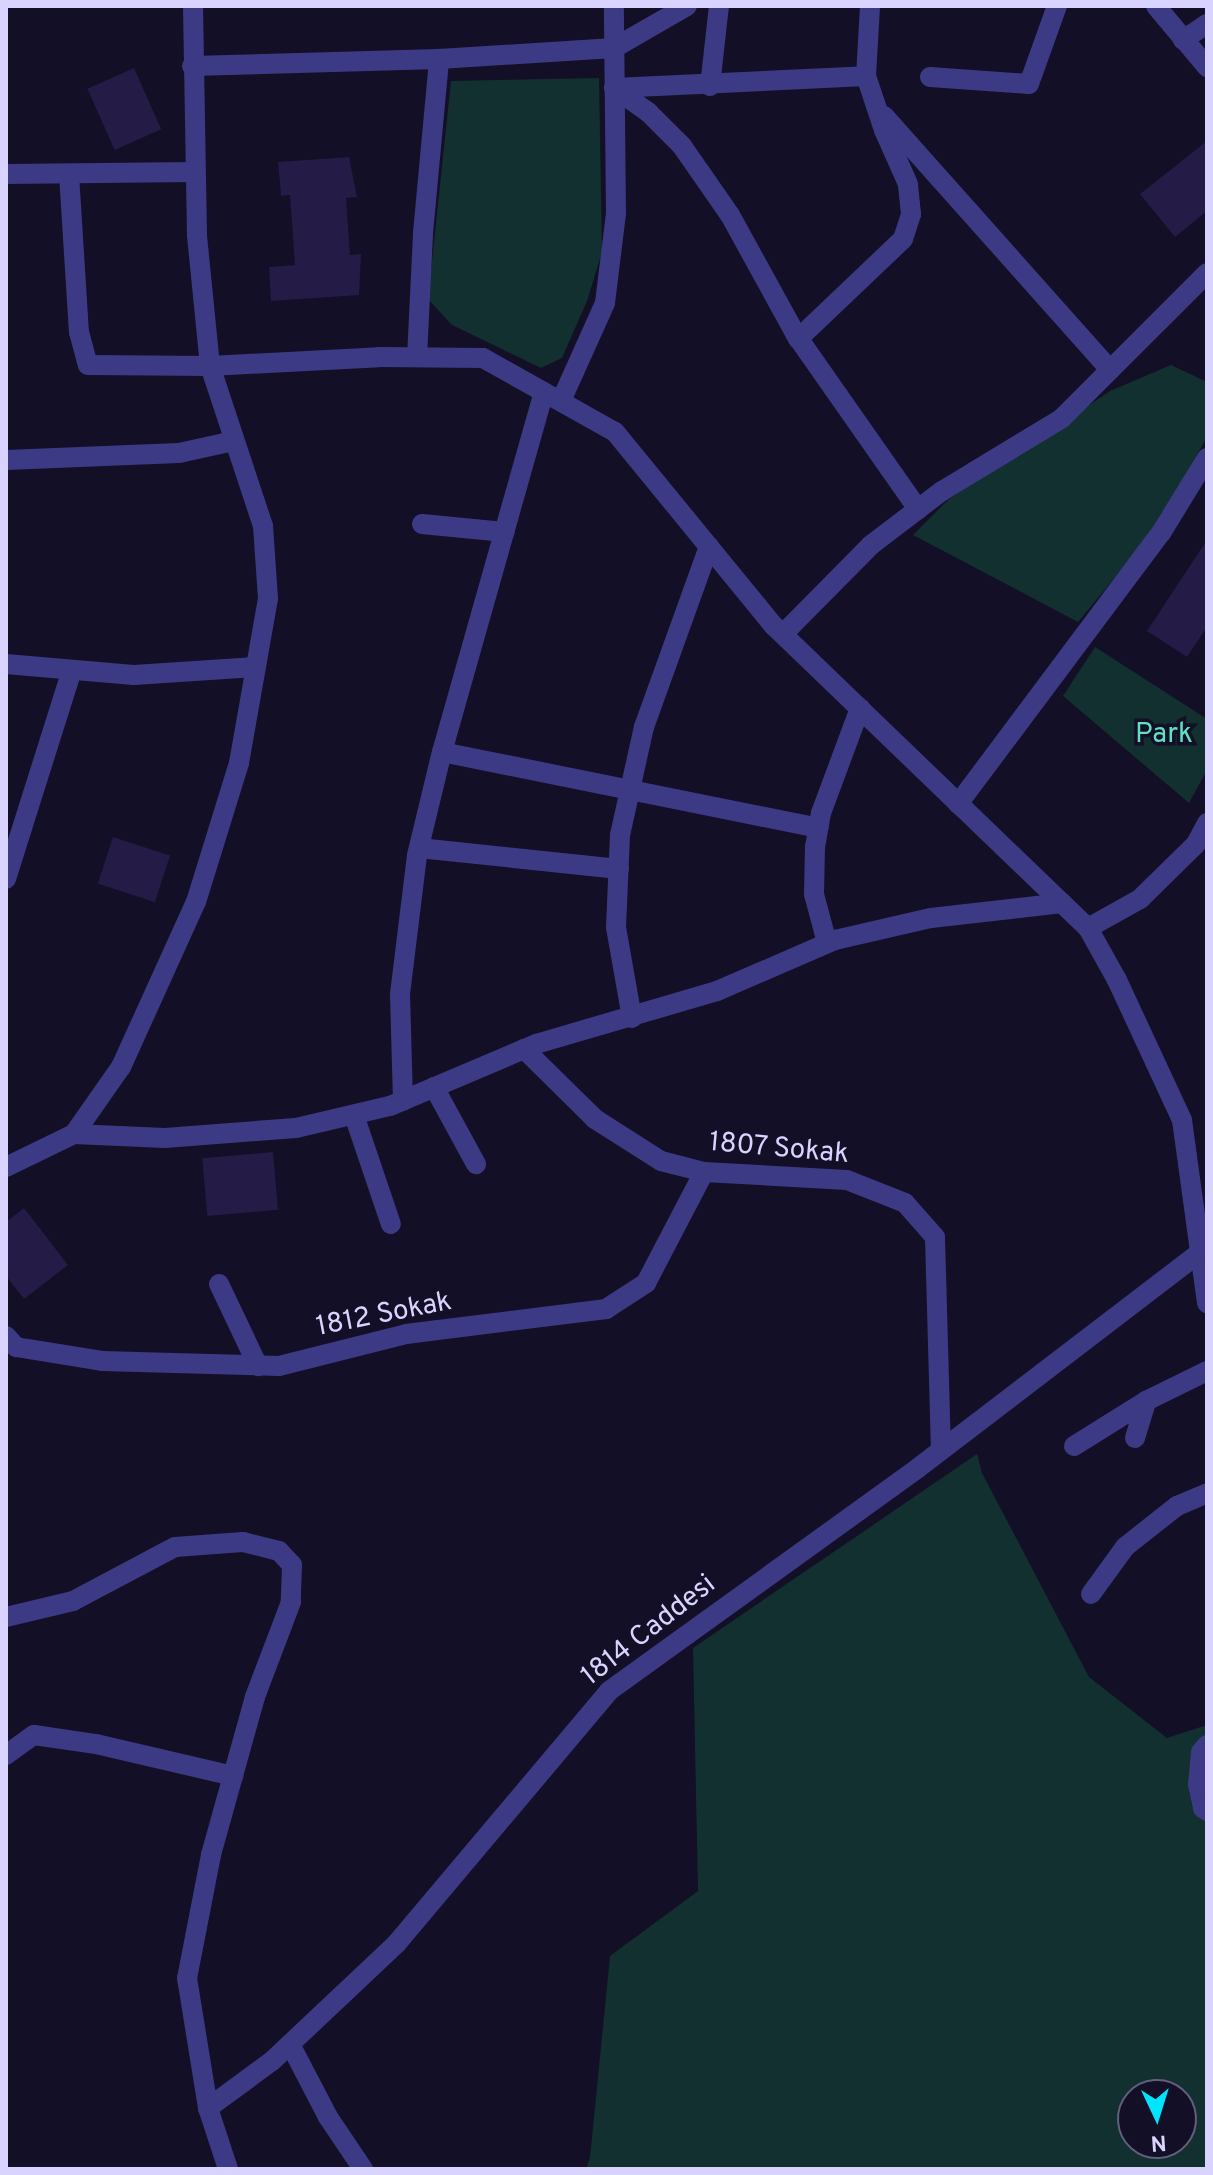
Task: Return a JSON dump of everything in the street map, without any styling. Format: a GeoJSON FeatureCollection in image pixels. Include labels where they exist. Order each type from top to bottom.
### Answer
{"type":"FeatureCollection","features":[{"type":"Feature","properties":{"kind":"street"},"geometry":{"type":"LineString","coordinates":[[74,1134],[121,1067],[196,902],[239,763],[268,599],[263,526],[210,366],[195,172],[193,6]]}},
{"type":"Feature","properties":{"kind":"street"},"geometry":{"type":"LineString","coordinates":[[403,1101],[400,994],[419,848],[442,752],[505,532],[552,397],[605,303],[616,213],[614,6]]}},
{"type":"Feature","properties":{"kind":"street"},"geometry":{"type":"LineString","coordinates":[[192,66],[439,59],[614,48],[687,6]]}},
{"type":"Feature","properties":{"kind":"street"},"geometry":{"type":"LineString","coordinates":[[710,86],[719,6]]}},
{"type":"Feature","properties":{"kind":"street"},"geometry":{"type":"LineString","coordinates":[[798,339],[903,239],[909,226],[908,184],[866,76],[870,6]]}},
{"type":"Feature","properties":{"kind":"street"},"geometry":{"type":"LineString","coordinates":[[930,77],[1029,84],[1057,6]]}},
{"type":"Feature","properties":{"kind":"street"},"geometry":{"type":"LineString","coordinates":[[1156,6],[1207,67]]}},
{"type":"Feature","properties":{"kind":"street"},"geometry":{"type":"LineString","coordinates":[[1183,40],[1207,24]]}},
{"type":"Feature","properties":{"kind":"street"},"geometry":{"type":"LineString","coordinates":[[417,357],[423,233],[439,59]]}},
{"type":"Feature","properties":{"kind":"street"},"geometry":{"type":"LineString","coordinates":[[614,88],[710,86],[866,76]]}},
{"type":"Feature","properties":{"kind":"street"},"geometry":{"type":"LineString","coordinates":[[614,88],[648,112],[682,146],[730,215],[798,339],[918,509]]}},
{"type":"Feature","properties":{"kind":"street"},"geometry":{"type":"LineString","coordinates":[[876,107],[1110,370]]}},
{"type":"Feature","properties":{"kind":"street"},"geometry":{"type":"LineString","coordinates":[[6,174],[195,172]]}},
{"type":"Feature","properties":{"kind":"street"},"geometry":{"type":"LineString","coordinates":[[69,174],[79,332],[88,365],[210,366],[417,357],[483,358],[615,432],[783,634],[1088,928],[1117,980],[1182,1120],[1203,1251],[1207,1303]]}},
{"type":"Feature","properties":{"kind":"street"},"geometry":{"type":"LineString","coordinates":[[783,634],[871,545],[942,491],[1061,419],[1207,273]]}},
{"type":"Feature","properties":{"kind":"street"},"geometry":{"type":"LineString","coordinates":[[6,460],[179,453],[234,441]]}},
{"type":"Feature","properties":{"kind":"street"},"geometry":{"type":"LineString","coordinates":[[958,804],[1161,533],[1207,458]]}},
{"type":"Feature","properties":{"kind":"street"},"geometry":{"type":"LineString","coordinates":[[422,524],[505,532]]}},
{"type":"Feature","properties":{"kind":"street"},"geometry":{"type":"LineString","coordinates":[[632,1018],[616,927],[620,835],[644,727],[709,546]]}},
{"type":"Feature","properties":{"kind":"street"},"geometry":{"type":"LineString","coordinates":[[6,664],[134,675],[256,667]]}},
{"type":"Feature","properties":{"kind":"street"},"geometry":{"type":"LineString","coordinates":[[6,879],[72,670]]}},
{"type":"Feature","properties":{"kind":"street"},"geometry":{"type":"LineString","coordinates":[[827,943],[814,894],[818,828],[860,708]]}},
{"type":"Feature","properties":{"kind":"street"},"geometry":{"type":"LineString","coordinates":[[442,752],[818,828]]}},
{"type":"Feature","properties":{"kind":"street"},"geometry":{"type":"LineString","coordinates":[[1088,928],[1140,899],[1196,844],[1207,823]]}},
{"type":"Feature","properties":{"kind":"street"},"geometry":{"type":"LineString","coordinates":[[419,848],[619,869]]}},
{"type":"Feature","properties":{"kind":"street"},"geometry":{"type":"LineString","coordinates":[[6,1167],[74,1134],[165,1138],[296,1128],[354,1115],[403,1101],[524,1049],[717,991],[827,943],[931,918],[1062,903]]}},
{"type":"Feature","properties":{"kind":"street","name":"1807 Sokak"},"geometry":{"type":"LineString","coordinates":[[524,1049],[595,1119],[661,1161],[704,1172],[847,1180],[905,1203],[935,1237],[941,1450]]}},
{"type":"Feature","properties":{"kind":"street"},"geometry":{"type":"LineString","coordinates":[[434,1087],[476,1164]]}},
{"type":"Feature","properties":{"kind":"street"},"geometry":{"type":"LineString","coordinates":[[354,1115],[391,1224]]}},
{"type":"Feature","properties":{"kind":"street","name":"1812 Sokak"},"geometry":{"type":"LineString","coordinates":[[6,1336],[16,1347],[102,1361],[279,1366],[406,1334],[606,1309],[646,1283],[704,1172]]}},
{"type":"Feature","properties":{"kind":"street","name":"1814 Caddesi"},"geometry":{"type":"LineString","coordinates":[[208,2108],[290,2044],[397,1943],[609,1691],[941,1450],[1203,1251]]}},
{"type":"Feature","properties":{"kind":"street"},"geometry":{"type":"LineString","coordinates":[[219,1284],[258,1366]]}},
{"type":"Feature","properties":{"kind":"street"},"geometry":{"type":"LineString","coordinates":[[1074,1446],[1146,1401],[1207,1371]]}},
{"type":"Feature","properties":{"kind":"street"},"geometry":{"type":"LineString","coordinates":[[1135,1438],[1146,1401]]}},
{"type":"Feature","properties":{"kind":"street"},"geometry":{"type":"LineString","coordinates":[[1091,1594],[1125,1547],[1177,1506],[1207,1493]]}},
{"type":"Feature","properties":{"kind":"street"},"geometry":{"type":"LineString","coordinates":[[6,1617],[73,1601],[175,1547],[243,1542],[279,1551],[292,1565],[291,1602],[255,1697],[211,1855],[187,1978],[208,2108],[228,2169]]}},
{"type":"Feature","properties":{"kind":"street"},"geometry":{"type":"LineString","coordinates":[[6,1755],[34,1735],[96,1744],[233,1776]]}},
{"type":"Feature","properties":{"kind":"street"},"geometry":{"type":"LineString","coordinates":[[1207,1745],[1201,1752],[1198,1784],[1203,1808],[1207,1811]]}},
{"type":"Feature","properties":{"kind":"street"},"geometry":{"type":"LineString","coordinates":[[290,2044],[328,2117],[363,2169]]}},
{"type":"Feature","properties":{"kind":"green space"},"geometry":{"type":"Polygon","coordinates":[[[599,78],[602,252],[587,301],[562,358],[541,368],[452,325],[428,299],[451,81],[599,78]]]}},
{"type":"Feature","properties":{"kind":"green space"},"geometry":{"type":"Polygon","coordinates":[[[1171,365],[1207,382],[1207,437],[1156,528],[1078,622],[913,535],[949,499],[1110,391],[1171,365]]]}},
{"type":"Feature","properties":{"kind":"green space","name":"Park"},"geometry":{"type":"Polygon","coordinates":[[[1095,647],[1207,719],[1207,770],[1189,803],[1063,696],[1095,647]]]}},
{"type":"Feature","properties":{"kind":"green space"},"geometry":{"type":"Polygon","coordinates":[[[977,1454],[982,1473],[1089,1677],[1167,1738],[1207,1725],[1207,2169],[586,2169],[590,2157],[610,1956],[698,1891],[693,1648],[977,1454]]]}},
{"type":"Feature","properties":{"kind":"building"},"geometry":{"type":"Polygon","coordinates":[[[134,68],[161,129],[115,150],[87,89],[134,68]]]}},
{"type":"Feature","properties":{"kind":"building"},"geometry":{"type":"Polygon","coordinates":[[[1207,141],[1207,211],[1175,237],[1140,194],[1207,141]]]}},
{"type":"Feature","properties":{"kind":"building"},"geometry":{"type":"Polygon","coordinates":[[[349,157],[357,197],[346,198],[350,255],[361,254],[359,295],[271,301],[269,267],[295,265],[290,195],[281,196],[278,162],[349,157]]]}},
{"type":"Feature","properties":{"kind":"building"},"geometry":{"type":"Polygon","coordinates":[[[1207,540],[1207,627],[1187,657],[1147,631],[1207,540]]]}},
{"type":"Feature","properties":{"kind":"building"},"geometry":{"type":"Polygon","coordinates":[[[113,837],[170,856],[155,902],[98,884],[113,837]]]}},
{"type":"Feature","properties":{"kind":"building"},"geometry":{"type":"Polygon","coordinates":[[[273,1152],[278,1210],[207,1216],[202,1158],[273,1152]]]}},
{"type":"Feature","properties":{"kind":"building"},"geometry":{"type":"Polygon","coordinates":[[[24,1208],[68,1265],[24,1299],[6,1276],[6,1222],[24,1208]]]}}]}
